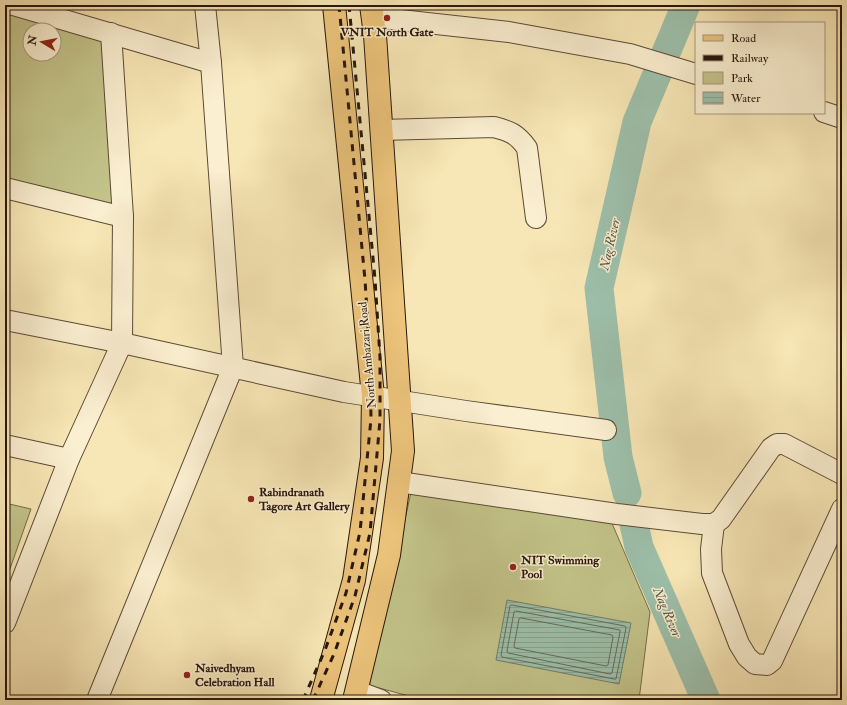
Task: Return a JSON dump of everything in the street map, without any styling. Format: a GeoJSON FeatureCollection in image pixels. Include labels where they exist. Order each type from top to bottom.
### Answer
{"type":"FeatureCollection","features":[{"type":"Feature","properties":{"kind":"main road","name":"North Ambazari Road"},"geometry":{"type":"LineString","coordinates":[[321,700],[354,580],[372,458],[372,396],[334,5]]}},
{"type":"Feature","properties":{"kind":"main road"},"geometry":{"type":"LineString","coordinates":[[356,696],[389,556],[403,451],[375,35],[377,13]]}},
{"type":"Feature","properties":{"kind":"street"},"geometry":{"type":"LineString","coordinates":[[13,5],[211,63]]}},
{"type":"Feature","properties":{"kind":"street"},"geometry":{"type":"LineString","coordinates":[[97,700],[233,367],[211,63],[205,5]]}},
{"type":"Feature","properties":{"kind":"street"},"geometry":{"type":"LineString","coordinates":[[377,13],[509,32],[630,54],[689,72]]}},
{"type":"Feature","properties":{"kind":"street"},"geometry":{"type":"LineString","coordinates":[[5,623],[69,459],[122,343],[123,217],[111,34]]}},
{"type":"Feature","properties":{"kind":"street"},"geometry":{"type":"LineString","coordinates":[[825,112],[842,118]]}},
{"type":"Feature","properties":{"kind":"street"},"geometry":{"type":"LineString","coordinates":[[381,130],[494,128],[508,130],[520,138],[527,148],[536,218]]}},
{"type":"Feature","properties":{"kind":"street"},"geometry":{"type":"LineString","coordinates":[[5,188],[123,217]]}},
{"type":"Feature","properties":{"kind":"street"},"geometry":{"type":"LineString","coordinates":[[5,320],[122,343],[344,392],[606,430]]}},
{"type":"Feature","properties":{"kind":"street"},"geometry":{"type":"LineString","coordinates":[[399,482],[617,514],[702,524],[714,524],[721,519],[771,448],[777,444],[784,444],[842,474]]}},
{"type":"Feature","properties":{"kind":"street"},"geometry":{"type":"LineString","coordinates":[[5,445],[69,459]]}},
{"type":"Feature","properties":{"kind":"street"},"geometry":{"type":"LineString","coordinates":[[714,524],[711,560],[712,572],[715,580],[740,644],[747,657],[755,664],[767,665],[772,661],[842,509]]}},
{"type":"Feature","properties":{"kind":"street"},"geometry":{"type":"LineString","coordinates":[[356,696],[381,700]]}},
{"type":"Feature","properties":{"kind":"green space"},"geometry":{"type":"Polygon","coordinates":[[[5,13],[38,22],[22,22],[22,62],[62,62],[62,29],[103,40],[112,205],[5,179],[5,13]]]}},
{"type":"Feature","properties":{"kind":"green space","name":"NIT Swimming Pool"},"geometry":{"type":"Polygon","coordinates":[[[412,488],[611,521],[650,612],[639,700],[424,700],[368,685],[412,488]]]}},
{"type":"Feature","properties":{"kind":"green space"},"geometry":{"type":"Polygon","coordinates":[[[5,503],[31,509],[5,583],[5,503]]]}},
{"type":"Feature","properties":{"kind":"water","name":"NIT Swimming Pool"},"geometry":{"type":"Polygon","coordinates":[[[507,600],[631,623],[619,684],[496,660],[507,600]]]}},
{"type":"Feature","properties":{"kind":"waterway","name":"Nag River"},"geometry":{"type":"LineString","coordinates":[[627,493],[618,457],[599,288],[637,122],[686,5]]}},
{"type":"Feature","properties":{"kind":"waterway","name":"Nag River"},"geometry":{"type":"LineString","coordinates":[[634,524],[639,547],[706,700]]}},
{"type":"Feature","properties":{"kind":"railway"},"geometry":{"type":"LineString","coordinates":[[303,700],[325,650],[346,593],[360,532],[371,419],[370,358],[365,280],[339,5]]}},
{"type":"Feature","properties":{"kind":"railway"},"geometry":{"type":"LineString","coordinates":[[313,700],[334,654],[355,596],[370,533],[380,420],[380,357],[375,279],[349,5]]}},
{"type":"Feature","properties":{"kind":"place","name":"VNIT North Gate"},"geometry":{"type":"Point","coordinates":[387,18]}},
{"type":"Feature","properties":{"kind":"place","name":"Rabindranath Tagore Art Gallery"},"geometry":{"type":"Point","coordinates":[251,499]}},
{"type":"Feature","properties":{"kind":"place","name":"NIT Swimming Pool"},"geometry":{"type":"Point","coordinates":[513,567]}},
{"type":"Feature","properties":{"kind":"place","name":"Naivedhyam Celebration Hall"},"geometry":{"type":"Point","coordinates":[187,675]}}]}
